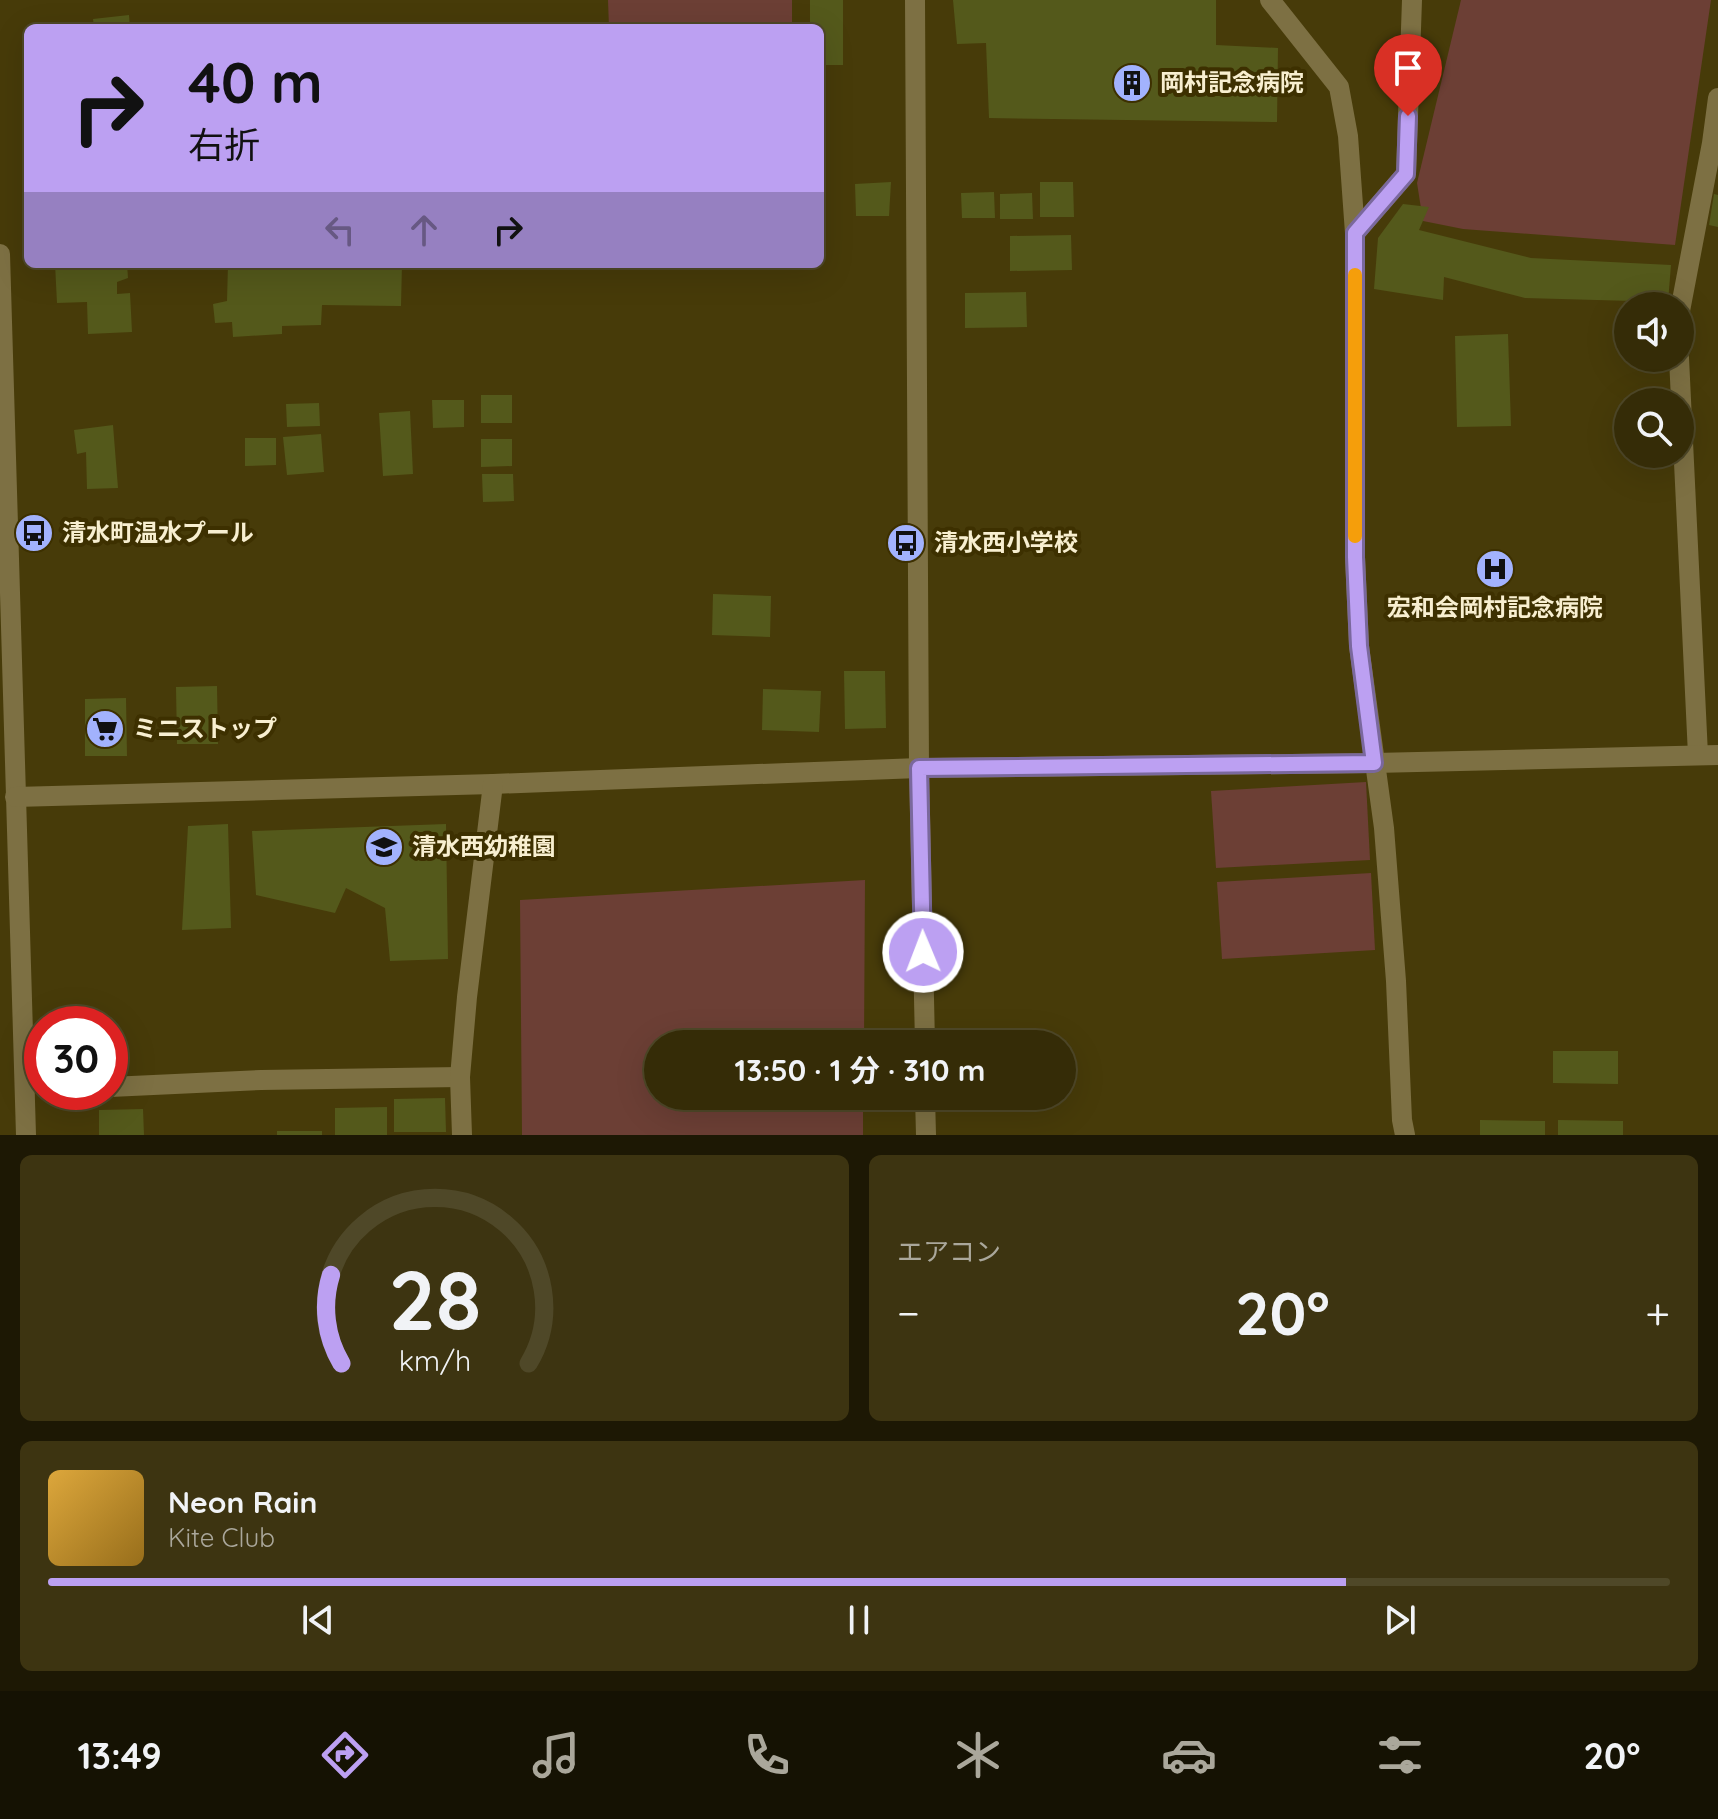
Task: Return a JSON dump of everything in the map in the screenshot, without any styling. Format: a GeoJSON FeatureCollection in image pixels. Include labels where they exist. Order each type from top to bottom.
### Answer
{"type":"FeatureCollection","features":[{"type":"Feature","properties":{"kind":"street"},"geometry":{"type":"LineString","coordinates":[[915,0],[919,768],[925,1030]]}},
{"type":"Feature","properties":{"kind":"street"},"geometry":{"type":"LineString","coordinates":[[1270,0],[1339,87],[1348,136],[1355,233],[1355,557],[1359,646],[1384,828],[1405,1135]]}},
{"type":"Feature","properties":{"kind":"street"},"geometry":{"type":"LineString","coordinates":[[1355,233],[1406,174],[1412,0]]}},
{"type":"Feature","properties":{"kind":"street"},"geometry":{"type":"LineString","coordinates":[[1684,292],[1715,144],[1718,98]]}},
{"type":"Feature","properties":{"kind":"street"},"geometry":{"type":"LineString","coordinates":[[0,254],[7,720],[28,1006]]}},
{"type":"Feature","properties":{"kind":"street"},"geometry":{"type":"LineString","coordinates":[[15,797],[919,768],[1374,763],[1708,755],[1680,372]]}},
{"type":"Feature","properties":{"kind":"street"},"geometry":{"type":"LineString","coordinates":[[462,1135],[460,1077],[467,997],[493,784]]}},
{"type":"Feature","properties":{"kind":"street"},"geometry":{"type":"LineString","coordinates":[[128,1086],[261,1080],[460,1077]]}},
{"type":"Feature","properties":{"kind":"street"},"geometry":{"type":"LineString","coordinates":[[26,1135],[30,1110]]}},
{"type":"Feature","properties":{"kind":"street"},"geometry":{"type":"LineString","coordinates":[[925,1110],[926,1135]]}},
{"type":"Feature","properties":{"kind":"shaded area"},"geometry":{"type":"Polygon","coordinates":[[[608,0],[792,0],[792,24],[609,24],[608,0]]]}},
{"type":"Feature","properties":{"kind":"shaded area"},"geometry":{"type":"Polygon","coordinates":[[[1461,0],[1711,0],[1675,245],[1463,229],[1423,221],[1417,183],[1461,0]]]}},
{"type":"Feature","properties":{"kind":"shaded area"},"geometry":{"type":"Polygon","coordinates":[[[1366,782],[1370,860],[1216,868],[1211,791],[1366,782]]]}},
{"type":"Feature","properties":{"kind":"shaded area"},"geometry":{"type":"Polygon","coordinates":[[[1371,873],[1375,950],[1222,959],[1217,882],[1371,873]]]}},
{"type":"Feature","properties":{"kind":"shaded area"},"geometry":{"type":"Polygon","coordinates":[[[865,880],[864,1030],[644,1030],[644,1110],[863,1110],[863,1135],[522,1135],[520,900],[865,880]]]}},
{"type":"Feature","properties":{"kind":"building"},"geometry":{"type":"Polygon","coordinates":[[[810,0],[843,0],[843,65],[824,65],[824,24],[810,24],[810,0]]]}},
{"type":"Feature","properties":{"kind":"building","name":"岡村記念病院"},"geometry":{"type":"Polygon","coordinates":[[[953,0],[1216,0],[1216,45],[1278,48],[1277,122],[989,118],[986,43],[957,44],[953,0]]]}},
{"type":"Feature","properties":{"kind":"building"},"geometry":{"type":"Polygon","coordinates":[[[129,15],[130,24],[94,24],[93,19],[129,15]]]}},
{"type":"Feature","properties":{"kind":"building"},"geometry":{"type":"Polygon","coordinates":[[[891,182],[889,216],[856,216],[855,184],[891,182]]]}},
{"type":"Feature","properties":{"kind":"building"},"geometry":{"type":"Polygon","coordinates":[[[1040,182],[1073,182],[1074,217],[1040,217],[1040,182]]]}},
{"type":"Feature","properties":{"kind":"building"},"geometry":{"type":"Polygon","coordinates":[[[994,192],[995,218],[962,218],[961,193],[994,192]]]}},
{"type":"Feature","properties":{"kind":"building"},"geometry":{"type":"Polygon","coordinates":[[[1032,193],[1033,219],[1000,219],[1000,194],[1032,193]]]}},
{"type":"Feature","properties":{"kind":"building"},"geometry":{"type":"Polygon","coordinates":[[[1714,194],[1718,195],[1718,227],[1709,225],[1714,194]]]}},
{"type":"Feature","properties":{"kind":"building"},"geometry":{"type":"Polygon","coordinates":[[[1403,204],[1429,207],[1419,230],[1531,258],[1671,265],[1669,292],[1614,292],[1614,300],[1525,298],[1444,277],[1443,300],[1374,289],[1378,238],[1403,204]]]}},
{"type":"Feature","properties":{"kind":"building"},"geometry":{"type":"Polygon","coordinates":[[[1071,235],[1072,270],[1010,271],[1010,236],[1071,235]]]}},
{"type":"Feature","properties":{"kind":"building"},"geometry":{"type":"Polygon","coordinates":[[[55,268],[127,268],[128,278],[117,282],[117,294],[130,293],[132,332],[88,334],[87,302],[57,303],[55,268]]]}},
{"type":"Feature","properties":{"kind":"building"},"geometry":{"type":"Polygon","coordinates":[[[228,268],[402,268],[401,306],[322,305],[321,325],[282,326],[282,334],[233,337],[232,322],[215,323],[213,304],[227,301],[228,268]]]}},
{"type":"Feature","properties":{"kind":"building"},"geometry":{"type":"Polygon","coordinates":[[[1026,292],[1027,327],[965,328],[965,293],[1026,292]]]}},
{"type":"Feature","properties":{"kind":"building"},"geometry":{"type":"Polygon","coordinates":[[[1508,334],[1511,426],[1457,427],[1455,336],[1508,334]]]}},
{"type":"Feature","properties":{"kind":"building"},"geometry":{"type":"Polygon","coordinates":[[[481,395],[512,395],[512,423],[481,423],[481,395]]]}},
{"type":"Feature","properties":{"kind":"building"},"geometry":{"type":"Polygon","coordinates":[[[432,400],[464,400],[464,427],[433,428],[432,400]]]}},
{"type":"Feature","properties":{"kind":"building"},"geometry":{"type":"Polygon","coordinates":[[[319,403],[320,426],[287,427],[286,404],[319,403]]]}},
{"type":"Feature","properties":{"kind":"building"},"geometry":{"type":"Polygon","coordinates":[[[410,411],[413,474],[383,476],[379,413],[410,411]]]}},
{"type":"Feature","properties":{"kind":"building"},"geometry":{"type":"Polygon","coordinates":[[[113,425],[118,488],[87,489],[86,452],[77,454],[74,430],[113,425]]]}},
{"type":"Feature","properties":{"kind":"building"},"geometry":{"type":"Polygon","coordinates":[[[321,434],[324,472],[287,475],[283,437],[321,434]]]}},
{"type":"Feature","properties":{"kind":"building"},"geometry":{"type":"Polygon","coordinates":[[[245,438],[276,438],[276,465],[245,466],[245,438]]]}},
{"type":"Feature","properties":{"kind":"building"},"geometry":{"type":"Polygon","coordinates":[[[481,439],[512,439],[512,466],[481,467],[481,439]]]}},
{"type":"Feature","properties":{"kind":"building"},"geometry":{"type":"Polygon","coordinates":[[[482,474],[513,474],[514,501],[483,502],[482,474]]]}},
{"type":"Feature","properties":{"kind":"building"},"geometry":{"type":"Polygon","coordinates":[[[713,594],[771,596],[770,637],[712,635],[713,594]]]}},
{"type":"Feature","properties":{"kind":"building"},"geometry":{"type":"Polygon","coordinates":[[[844,671],[885,671],[886,728],[845,729],[844,671]]]}},
{"type":"Feature","properties":{"kind":"building"},"geometry":{"type":"Polygon","coordinates":[[[217,686],[218,744],[177,744],[176,687],[217,686]]]}},
{"type":"Feature","properties":{"kind":"building"},"geometry":{"type":"Polygon","coordinates":[[[763,689],[821,691],[819,732],[762,730],[763,689]]]}},
{"type":"Feature","properties":{"kind":"building"},"geometry":{"type":"Polygon","coordinates":[[[126,698],[127,756],[85,756],[85,699],[126,698]]]}},
{"type":"Feature","properties":{"kind":"building"},"geometry":{"type":"Polygon","coordinates":[[[228,824],[231,928],[182,930],[188,826],[228,824]]]}},
{"type":"Feature","properties":{"kind":"building"},"geometry":{"type":"Polygon","coordinates":[[[446,824],[448,959],[390,961],[385,908],[346,888],[335,913],[256,895],[252,831],[446,824]]]}},
{"type":"Feature","properties":{"kind":"building"},"geometry":{"type":"Polygon","coordinates":[[[1553,1051],[1618,1051],[1618,1084],[1553,1083],[1553,1051]]]}},
{"type":"Feature","properties":{"kind":"building"},"geometry":{"type":"Polygon","coordinates":[[[445,1098],[446,1132],[394,1132],[394,1099],[445,1098]]]}},
{"type":"Feature","properties":{"kind":"building"},"geometry":{"type":"Polygon","coordinates":[[[387,1107],[387,1135],[335,1135],[335,1108],[387,1107]]]}},
{"type":"Feature","properties":{"kind":"building"},"geometry":{"type":"Polygon","coordinates":[[[143,1109],[144,1135],[99,1135],[99,1110],[143,1109]]]}},
{"type":"Feature","properties":{"kind":"building"},"geometry":{"type":"Polygon","coordinates":[[[1480,1120],[1545,1121],[1545,1135],[1480,1135],[1480,1120]]]}},
{"type":"Feature","properties":{"kind":"building"},"geometry":{"type":"Polygon","coordinates":[[[1558,1120],[1623,1121],[1623,1135],[1558,1135],[1558,1120]]]}},
{"type":"Feature","properties":{"kind":"building"},"geometry":{"type":"Polygon","coordinates":[[[277,1131],[322,1131],[322,1135],[277,1135],[277,1131]]]}},
{"type":"Feature","properties":{"kind":"slow traffic"},"geometry":{"type":"LineString","coordinates":[[1355,275],[1355,536]]}},
{"type":"Feature","properties":{"kind":"place","name":"岡村記念病院"},"geometry":{"type":"Point","coordinates":[1132,83]}},
{"type":"Feature","properties":{"kind":"place","name":"清水町温水プール"},"geometry":{"type":"Point","coordinates":[34,533]}},
{"type":"Feature","properties":{"kind":"place","name":"清水西小学校"},"geometry":{"type":"Point","coordinates":[906,543]}},
{"type":"Feature","properties":{"kind":"place","name":"宏和会岡村記念病院"},"geometry":{"type":"Point","coordinates":[1495,569]}},
{"type":"Feature","properties":{"kind":"place","name":"ミニストップ"},"geometry":{"type":"Point","coordinates":[105,729]}},
{"type":"Feature","properties":{"kind":"place","name":"清水西幼稚園"},"geometry":{"type":"Point","coordinates":[384,847]}},
{"type":"Feature","properties":{"kind":"route"},"geometry":{"type":"LineString","coordinates":[[923,952],[919,768],[1374,763],[1359,646],[1355,557],[1355,233],[1406,174],[1408,116]]}}]}
